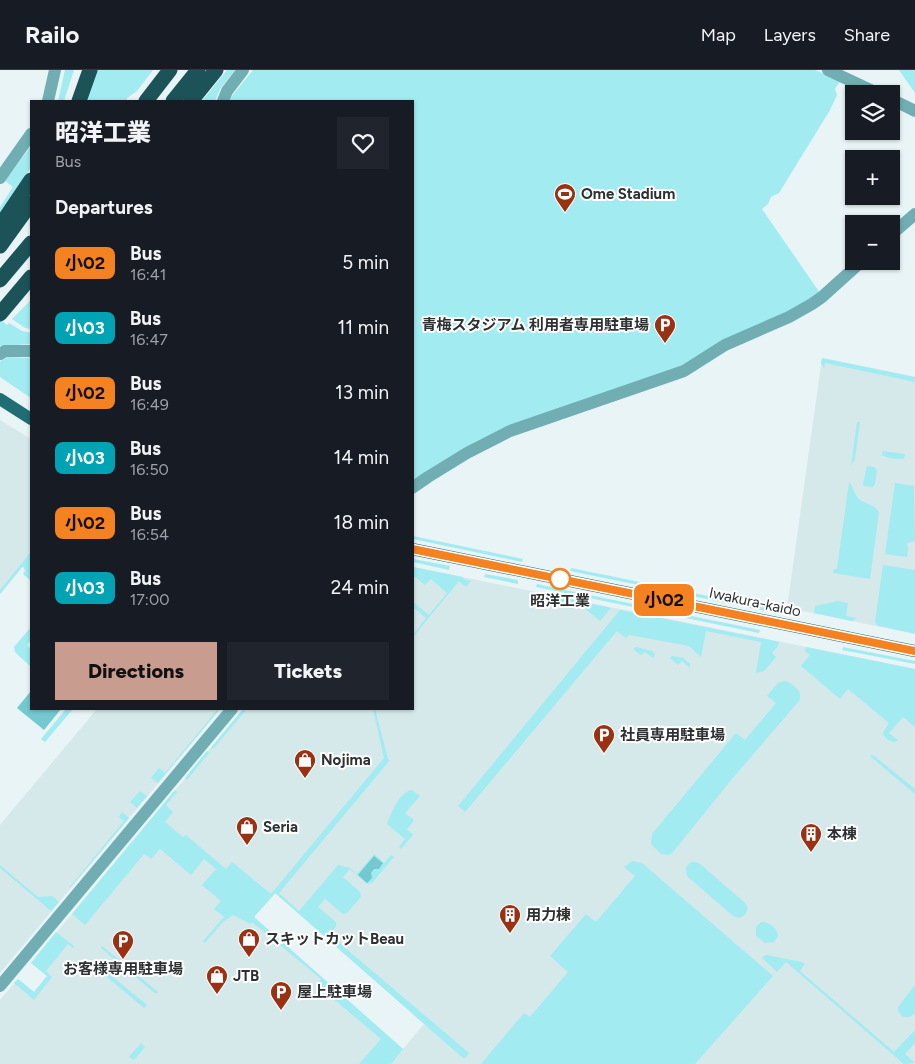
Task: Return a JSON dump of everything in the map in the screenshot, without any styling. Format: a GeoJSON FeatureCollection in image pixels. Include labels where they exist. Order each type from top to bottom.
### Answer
{"type":"FeatureCollection","features":[{"type":"Feature","properties":{"kind":"highway"},"geometry":{"type":"LineString","coordinates":[[71,100],[81,70]]}},
{"type":"Feature","properties":{"kind":"highway"},"geometry":{"type":"LineString","coordinates":[[79,100],[90,70]]}},
{"type":"Feature","properties":{"kind":"highway"},"geometry":{"type":"LineString","coordinates":[[147,100],[169,70]]}},
{"type":"Feature","properties":{"kind":"highway"},"geometry":{"type":"LineString","coordinates":[[174,100],[198,70]]}},
{"type":"Feature","properties":{"kind":"highway"},"geometry":{"type":"LineString","coordinates":[[192,100],[216,70]]}},
{"type":"Feature","properties":{"kind":"highway"},"geometry":{"type":"LineString","coordinates":[[0,226],[30,181]]}},
{"type":"Feature","properties":{"kind":"highway"},"geometry":{"type":"LineString","coordinates":[[0,246],[30,204]]}},
{"type":"Feature","properties":{"kind":"highway"},"geometry":{"type":"LineString","coordinates":[[0,280],[30,244]]}},
{"type":"Feature","properties":{"kind":"highway"},"geometry":{"type":"LineString","coordinates":[[4,310],[30,278]]}},
{"type":"Feature","properties":{"kind":"highway"},"geometry":{"type":"LineString","coordinates":[[4,310],[30,284]]}},
{"type":"Feature","properties":{"kind":"main road"},"geometry":{"type":"LineString","coordinates":[[0,399],[30,419]]}},
{"type":"Feature","properties":{"kind":"main road","name":"Iwakura-kaido"},"geometry":{"type":"LineString","coordinates":[[414,549],[915,651]]}},
{"type":"Feature","properties":{"kind":"street"},"geometry":{"type":"LineString","coordinates":[[48,100],[56,70]]}},
{"type":"Feature","properties":{"kind":"street"},"geometry":{"type":"LineString","coordinates":[[223,100],[227,91],[243,70]]}},
{"type":"Feature","properties":{"kind":"street"},"geometry":{"type":"LineString","coordinates":[[828,70],[860,85]]}},
{"type":"Feature","properties":{"kind":"street"},"geometry":{"type":"LineString","coordinates":[[900,104],[915,110]]}},
{"type":"Feature","properties":{"kind":"street"},"geometry":{"type":"LineString","coordinates":[[0,178],[30,135]]}},
{"type":"Feature","properties":{"kind":"street"},"geometry":{"type":"LineString","coordinates":[[900,227],[915,214]]}},
{"type":"Feature","properties":{"kind":"street"},"geometry":{"type":"LineString","coordinates":[[414,487],[467,453],[517,428],[684,371],[724,346],[790,317],[812,304],[852,270]]}},
{"type":"Feature","properties":{"kind":"street"},"geometry":{"type":"LineString","coordinates":[[0,354],[5,351],[30,351]]}},
{"type":"Feature","properties":{"kind":"street"},"geometry":{"type":"LineString","coordinates":[[0,986],[231,710]]}},
{"type":"Feature","properties":{"kind":"shaded area"},"geometry":{"type":"Polygon","coordinates":[[[65,70],[74,70],[64,100],[58,100],[65,70]]]}},
{"type":"Feature","properties":{"kind":"shaded area"},"geometry":{"type":"Polygon","coordinates":[[[97,70],[153,70],[137,91],[127,100],[84,100],[97,70]]]}},
{"type":"Feature","properties":{"kind":"shaded area"},"geometry":{"type":"Polygon","coordinates":[[[227,70],[235,70],[220,89],[215,100],[203,100],[227,70]]]}},
{"type":"Feature","properties":{"kind":"shaded area"},"geometry":{"type":"Polygon","coordinates":[[[253,70],[815,70],[840,81],[835,89],[837,95],[830,110],[779,193],[771,197],[768,204],[762,209],[820,293],[788,312],[682,367],[569,406],[414,482],[414,100],[230,100],[253,70]]]}},
{"type":"Feature","properties":{"kind":"shaded area"},"geometry":{"type":"Polygon","coordinates":[[[899,70],[915,70],[915,93],[899,70]]]}},
{"type":"Feature","properties":{"kind":"shaded area"},"geometry":{"type":"Polygon","coordinates":[[[30,147],[30,169],[0,215],[0,207],[13,187],[5,181],[30,147]]]}},
{"type":"Feature","properties":{"kind":"shaded area"},"geometry":{"type":"Polygon","coordinates":[[[30,301],[30,329],[25,328],[12,319],[30,301]]]}},
{"type":"Feature","properties":{"kind":"shaded area"},"geometry":{"type":"Polygon","coordinates":[[[0,319],[7,325],[9,323],[22,331],[30,333],[30,344],[0,346],[0,319]]]}},
{"type":"Feature","properties":{"kind":"shaded area"},"geometry":{"type":"Polygon","coordinates":[[[8,357],[30,358],[30,397],[0,377],[0,361],[8,357]]]}},
{"type":"Feature","properties":{"kind":"shaded area"},"geometry":{"type":"Polygon","coordinates":[[[822,358],[915,377],[915,576],[881,627],[787,608],[822,358]]]}},
{"type":"Feature","properties":{"kind":"shaded area"},"geometry":{"type":"Polygon","coordinates":[[[822,358],[915,377],[915,382],[825,363],[824,368],[821,363],[822,358]]]}},
{"type":"Feature","properties":{"kind":"shaded area"},"geometry":{"type":"Polygon","coordinates":[[[0,420],[30,438],[30,571],[23,566],[0,594],[0,420]]]}},
{"type":"Feature","properties":{"kind":"shaded area"},"geometry":{"type":"Polygon","coordinates":[[[857,422],[860,422],[855,459],[851,466],[857,422]]]}},
{"type":"Feature","properties":{"kind":"shaded area"},"geometry":{"type":"Polygon","coordinates":[[[883,451],[905,454],[904,459],[882,455],[883,451]]]}},
{"type":"Feature","properties":{"kind":"shaded area"},"geometry":{"type":"Polygon","coordinates":[[[867,466],[874,467],[877,470],[873,487],[864,486],[863,484],[867,466]]]}},
{"type":"Feature","properties":{"kind":"shaded area"},"geometry":{"type":"Polygon","coordinates":[[[849,482],[859,499],[875,507],[879,512],[870,579],[833,573],[834,569],[837,569],[849,482]]]}},
{"type":"Feature","properties":{"kind":"shaded area"},"geometry":{"type":"Polygon","coordinates":[[[895,483],[914,486],[915,541],[907,543],[907,557],[885,554],[895,483]]]}},
{"type":"Feature","properties":{"kind":"shaded area"},"geometry":{"type":"Polygon","coordinates":[[[414,536],[523,559],[522,562],[414,539],[414,536]]]}},
{"type":"Feature","properties":{"kind":"shaded area"},"geometry":{"type":"Polygon","coordinates":[[[30,553],[30,580],[23,574],[25,571],[23,566],[0,594],[0,590],[30,553]]]}},
{"type":"Feature","properties":{"kind":"shaded area"},"geometry":{"type":"Polygon","coordinates":[[[414,559],[450,566],[449,570],[414,562],[414,559]]]}},
{"type":"Feature","properties":{"kind":"shaded area"},"geometry":{"type":"Polygon","coordinates":[[[883,565],[915,570],[915,634],[878,626],[875,622],[883,565]]]}},
{"type":"Feature","properties":{"kind":"shaded area"},"geometry":{"type":"Polygon","coordinates":[[[414,567],[915,669],[915,1064],[0,1064],[0,1000],[18,979],[34,992],[47,976],[31,963],[242,710],[414,710],[414,567]],[[276,893],[254,917],[403,1049],[424,1024],[276,893]]]}},
{"type":"Feature","properties":{"kind":"shaded area"},"geometry":{"type":"Polygon","coordinates":[[[414,567],[463,577],[463,579],[471,581],[466,587],[459,581],[414,636],[426,618],[414,608],[414,603],[429,615],[447,593],[431,579],[425,585],[414,576],[414,567]]]}},
{"type":"Feature","properties":{"kind":"shaded area"},"geometry":{"type":"Polygon","coordinates":[[[571,568],[776,610],[775,613],[570,571],[571,568]]]}},
{"type":"Feature","properties":{"kind":"shaded area"},"geometry":{"type":"Polygon","coordinates":[[[485,574],[518,580],[518,584],[484,577],[485,574]]]}},
{"type":"Feature","properties":{"kind":"shaded area"},"geometry":{"type":"Polygon","coordinates":[[[537,584],[657,609],[657,612],[536,587],[537,584]]]}},
{"type":"Feature","properties":{"kind":"shaded area"},"geometry":{"type":"Polygon","coordinates":[[[545,593],[611,608],[600,621],[577,602],[571,609],[557,598],[555,600],[544,596],[545,593]]]}},
{"type":"Feature","properties":{"kind":"shaded area"},"geometry":{"type":"Polygon","coordinates":[[[838,601],[848,603],[846,616],[857,618],[852,621],[814,613],[815,606],[838,601]]]}},
{"type":"Feature","properties":{"kind":"shaded area"},"geometry":{"type":"Polygon","coordinates":[[[620,610],[779,642],[772,653],[776,657],[764,671],[756,673],[761,642],[706,631],[701,657],[689,646],[629,635],[626,638],[617,631],[465,812],[458,806],[620,610]]]}},
{"type":"Feature","properties":{"kind":"shaded area"},"geometry":{"type":"Polygon","coordinates":[[[662,610],[760,630],[759,633],[661,613],[662,610]]]}},
{"type":"Feature","properties":{"kind":"shaded area"},"geometry":{"type":"Polygon","coordinates":[[[30,628],[30,642],[27,645],[30,648],[30,666],[15,652],[14,647],[30,628]]]}},
{"type":"Feature","properties":{"kind":"shaded area"},"geometry":{"type":"Polygon","coordinates":[[[636,647],[652,651],[655,654],[653,658],[645,652],[641,655],[633,649],[636,647]]]}},
{"type":"Feature","properties":{"kind":"shaded area"},"geometry":{"type":"Polygon","coordinates":[[[806,647],[915,669],[915,727],[903,717],[889,733],[898,740],[895,742],[885,737],[883,733],[889,723],[848,689],[840,699],[801,666],[810,655],[805,651],[806,647]]]}},
{"type":"Feature","properties":{"kind":"shaded area"},"geometry":{"type":"Polygon","coordinates":[[[843,647],[915,661],[915,664],[842,650],[843,647]]]}},
{"type":"Feature","properties":{"kind":"shaded area"},"geometry":{"type":"Polygon","coordinates":[[[672,656],[683,658],[690,664],[690,668],[682,661],[678,665],[670,658],[672,656]]]}},
{"type":"Feature","properties":{"kind":"shaded area"},"geometry":{"type":"Polygon","coordinates":[[[785,681],[799,691],[799,701],[673,852],[669,855],[661,854],[651,844],[652,834],[736,733],[745,740],[776,703],[767,696],[778,683],[785,681]]]}},
{"type":"Feature","properties":{"kind":"shaded area"},"geometry":{"type":"Polygon","coordinates":[[[30,692],[30,710],[60,710],[44,730],[17,708],[30,692]]]}},
{"type":"Feature","properties":{"kind":"shaded area"},"geometry":{"type":"Polygon","coordinates":[[[65,710],[72,710],[45,742],[41,739],[65,710]]]}},
{"type":"Feature","properties":{"kind":"shaded area"},"geometry":{"type":"Polygon","coordinates":[[[96,710],[219,710],[0,973],[0,825],[96,710]]]}},
{"type":"Feature","properties":{"kind":"shaded area"},"geometry":{"type":"Polygon","coordinates":[[[217,710],[219,710],[158,783],[151,778],[159,768],[165,773],[217,710]]]}},
{"type":"Feature","properties":{"kind":"shaded area"},"geometry":{"type":"Polygon","coordinates":[[[242,710],[246,710],[213,749],[211,748],[242,710]]]}},
{"type":"Feature","properties":{"kind":"shaded area"},"geometry":{"type":"Polygon","coordinates":[[[373,710],[375,710],[388,759],[390,760],[279,893],[299,911],[338,865],[350,868],[357,874],[374,854],[384,863],[391,855],[394,857],[372,883],[367,884],[350,869],[343,877],[360,892],[361,897],[347,913],[343,914],[325,899],[318,907],[336,922],[336,926],[330,935],[469,1053],[464,1059],[275,893],[254,917],[403,1049],[391,1064],[359,1064],[381,1039],[317,985],[321,979],[252,922],[250,924],[233,915],[223,922],[205,943],[203,941],[224,917],[214,909],[221,901],[202,885],[216,869],[204,859],[191,875],[160,849],[151,859],[144,854],[85,925],[72,914],[175,790],[177,792],[166,805],[173,812],[165,822],[183,837],[186,835],[226,869],[232,862],[271,894],[384,758],[373,710]]]}},
{"type":"Feature","properties":{"kind":"shaded area"},"geometry":{"type":"Polygon","coordinates":[[[207,751],[209,753],[187,780],[185,778],[207,751]]]}},
{"type":"Feature","properties":{"kind":"shaded area"},"geometry":{"type":"Polygon","coordinates":[[[873,755],[915,789],[915,794],[870,756],[873,755]]]}},
{"type":"Feature","properties":{"kind":"shaded area"},"geometry":{"type":"Polygon","coordinates":[[[412,790],[420,796],[405,813],[414,820],[407,829],[413,835],[401,849],[399,847],[405,839],[387,824],[399,799],[412,790]]]}},
{"type":"Feature","properties":{"kind":"shaded area"},"geometry":{"type":"Polygon","coordinates":[[[140,791],[147,796],[137,808],[130,802],[140,791]]]}},
{"type":"Feature","properties":{"kind":"shaded area"},"geometry":{"type":"Polygon","coordinates":[[[122,812],[129,818],[69,888],[124,821],[119,817],[122,812]]]}},
{"type":"Feature","properties":{"kind":"shaded area"},"geometry":{"type":"Polygon","coordinates":[[[374,856],[383,863],[379,869],[374,869],[371,873],[372,878],[367,883],[358,875],[374,856]]]}},
{"type":"Feature","properties":{"kind":"shaded area"},"geometry":{"type":"Polygon","coordinates":[[[632,861],[642,863],[773,976],[695,1064],[481,1064],[524,1013],[530,1017],[568,972],[550,956],[586,914],[596,922],[635,876],[624,867],[632,861]]]}},
{"type":"Feature","properties":{"kind":"shaded area"},"geometry":{"type":"Polygon","coordinates":[[[691,862],[700,864],[744,902],[748,908],[745,915],[739,918],[733,916],[687,876],[686,867],[691,862]]]}},
{"type":"Feature","properties":{"kind":"shaded area"},"geometry":{"type":"Polygon","coordinates":[[[0,865],[38,897],[52,896],[59,902],[51,911],[0,868],[0,865]]]}},
{"type":"Feature","properties":{"kind":"shaded area"},"geometry":{"type":"Polygon","coordinates":[[[761,922],[770,924],[776,930],[778,936],[774,942],[765,943],[756,936],[756,927],[761,922]]]}},
{"type":"Feature","properties":{"kind":"shaded area"},"geometry":{"type":"Polygon","coordinates":[[[56,932],[74,946],[73,948],[68,944],[46,971],[52,977],[34,1000],[14,983],[18,979],[34,992],[47,976],[31,963],[56,932]]]}},
{"type":"Feature","properties":{"kind":"shaded area"},"geometry":{"type":"Polygon","coordinates":[[[102,946],[158,992],[156,994],[101,948],[102,946]]]}},
{"type":"Feature","properties":{"kind":"shaded area"},"geometry":{"type":"Polygon","coordinates":[[[766,955],[805,964],[800,971],[894,1052],[915,1030],[915,1043],[905,1054],[915,1063],[904,1064],[786,962],[777,972],[763,959],[762,957],[766,955]]]}},
{"type":"Feature","properties":{"kind":"shaded area"},"geometry":{"type":"Polygon","coordinates":[[[91,959],[147,1005],[144,1008],[89,962],[91,959]]]}},
{"type":"Feature","properties":{"kind":"shaded area"},"geometry":{"type":"Polygon","coordinates":[[[915,985],[915,1013],[910,1017],[903,1017],[898,1011],[898,1007],[915,985]]]}},
{"type":"Feature","properties":{"kind":"shaded area"},"geometry":{"type":"Polygon","coordinates":[[[141,1043],[145,1047],[134,1060],[129,1057],[141,1043]]]}},
{"type":"Feature","properties":{"kind":"bus line","name":"小02"},"geometry":{"type":"LineString","coordinates":[[414,549],[915,651]]}},
{"type":"Feature","properties":{"kind":"place","name":"Ome Stadium"},"geometry":{"type":"Point","coordinates":[565,213]}},
{"type":"Feature","properties":{"kind":"place","name":"青梅スタジアム 利用者専用駐車場"},"geometry":{"type":"Point","coordinates":[665,344]}},
{"type":"Feature","properties":{"kind":"place","name":"昭洋工業"},"geometry":{"type":"Point","coordinates":[560,579]}},
{"type":"Feature","properties":{"kind":"place","name":"社員専用駐車場"},"geometry":{"type":"Point","coordinates":[604,754]}},
{"type":"Feature","properties":{"kind":"place","name":"Nojima"},"geometry":{"type":"Point","coordinates":[305,779]}},
{"type":"Feature","properties":{"kind":"place","name":"Seria"},"geometry":{"type":"Point","coordinates":[247,846]}},
{"type":"Feature","properties":{"kind":"place","name":"本棟"},"geometry":{"type":"Point","coordinates":[811,853]}},
{"type":"Feature","properties":{"kind":"place","name":"用力棟"},"geometry":{"type":"Point","coordinates":[510,934]}},
{"type":"Feature","properties":{"kind":"place","name":"スキットカットBeau"},"geometry":{"type":"Point","coordinates":[249,958]}},
{"type":"Feature","properties":{"kind":"place","name":"お客様専用駐車場"},"geometry":{"type":"Point","coordinates":[123,960]}},
{"type":"Feature","properties":{"kind":"place","name":"JTB"},"geometry":{"type":"Point","coordinates":[217,995]}},
{"type":"Feature","properties":{"kind":"place","name":"屋上駐車場"},"geometry":{"type":"Point","coordinates":[281,1011]}}]}
